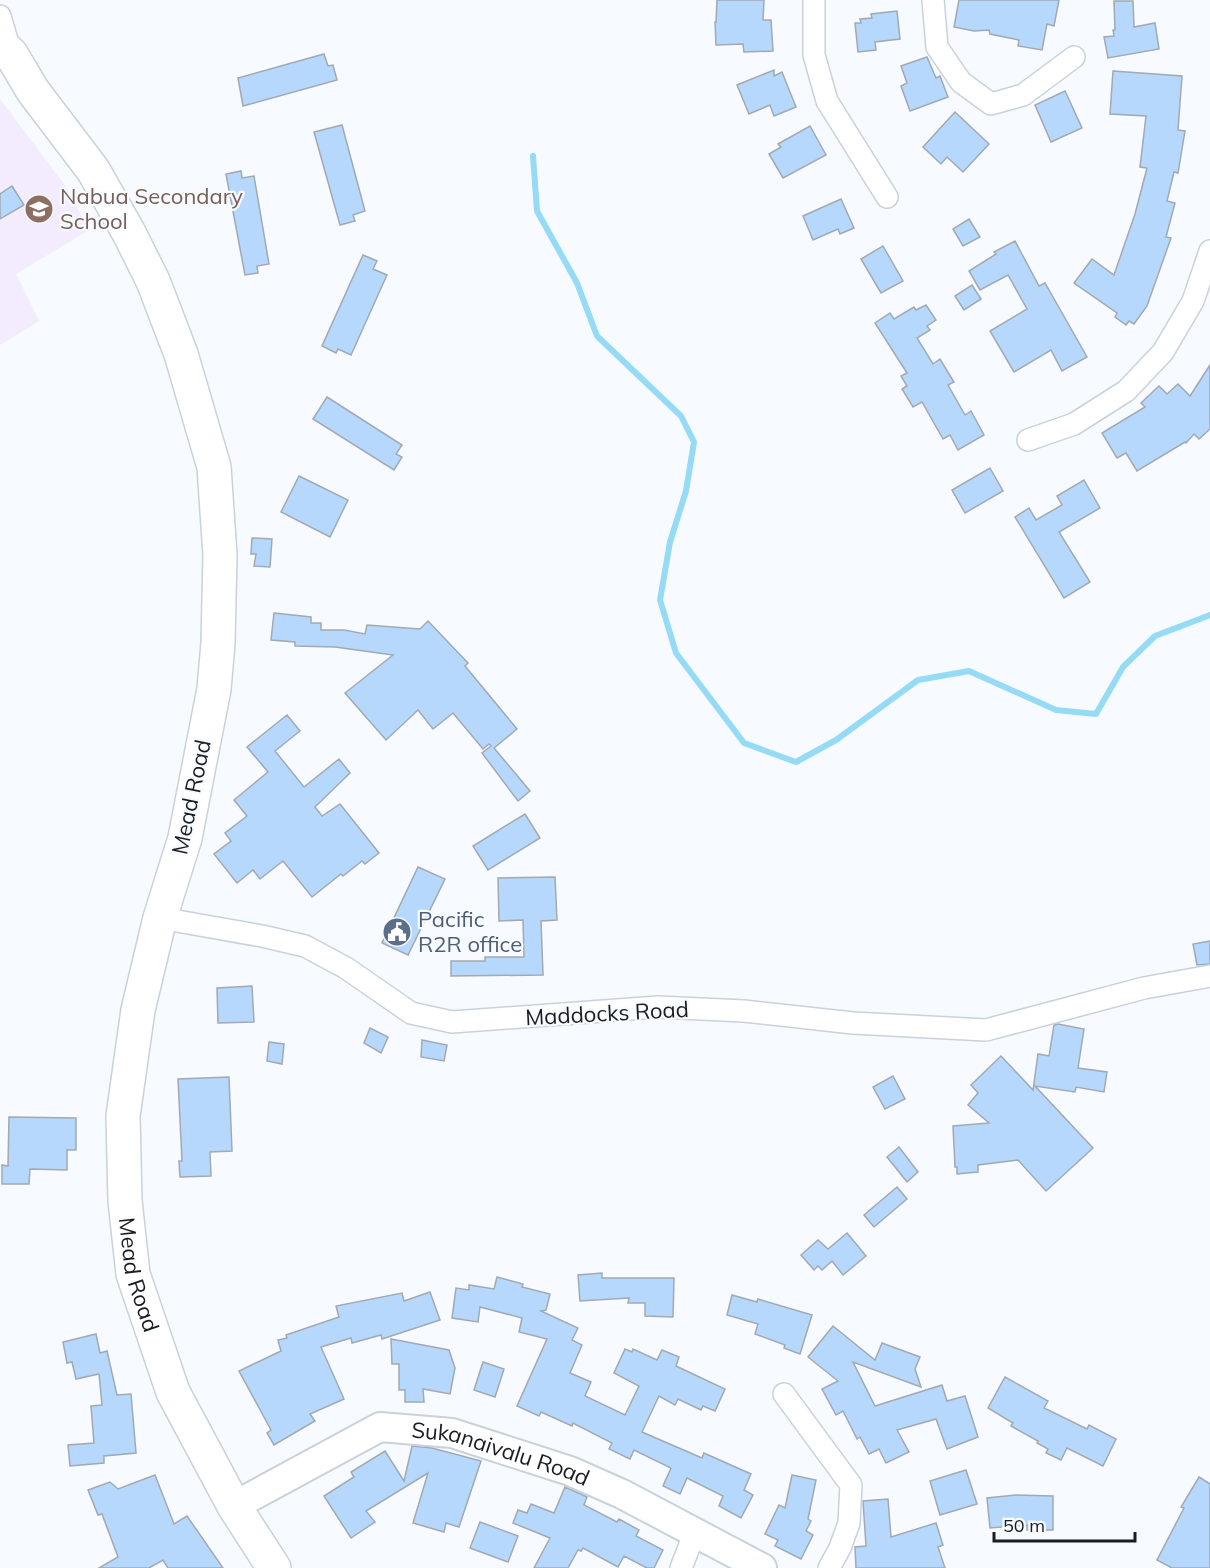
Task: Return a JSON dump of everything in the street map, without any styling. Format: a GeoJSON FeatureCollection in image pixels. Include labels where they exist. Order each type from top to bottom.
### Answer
{"type":"FeatureCollection","features":[{"type":"Feature","properties":{"kind":"main road","name":"Mead Road"},"geometry":{"type":"LineString","coordinates":[[5,49],[33,91],[93,171],[129,233],[153,281],[181,354],[214,467],[220,555],[218,643],[214,689],[185,838],[160,918],[138,1010],[123,1116],[125,1201],[133,1274],[173,1392],[234,1506],[274,1568]]}},
{"type":"Feature","properties":{"kind":"main road","name":"Sukanaivalu Road"},"geometry":{"type":"LineString","coordinates":[[234,1506],[380,1427],[452,1433],[570,1471],[622,1494],[762,1568]]}},
{"type":"Feature","properties":{"kind":"street"},"geometry":{"type":"LineString","coordinates":[[814,0],[814,55],[827,101],[887,197]]}},
{"type":"Feature","properties":{"kind":"street"},"geometry":{"type":"LineString","coordinates":[[933,0],[937,47],[961,82],[991,104],[1023,96],[1074,57]]}},
{"type":"Feature","properties":{"kind":"street"},"geometry":{"type":"LineString","coordinates":[[0,16],[5,49]]}},
{"type":"Feature","properties":{"kind":"street"},"geometry":{"type":"LineString","coordinates":[[1028,440],[1074,424],[1126,391],[1163,352],[1193,301],[1210,251]]}},
{"type":"Feature","properties":{"kind":"street","name":"Maddocks Road"},"geometry":{"type":"LineString","coordinates":[[160,918],[305,946],[346,968],[411,1013],[452,1022],[658,1007],[744,1011],[853,1023],[986,1030],[1144,988],[1210,975]]}},
{"type":"Feature","properties":{"kind":"street"},"geometry":{"type":"LineString","coordinates":[[784,1394],[851,1485],[849,1523],[829,1568]]}},
{"type":"Feature","properties":{"kind":"street"},"geometry":{"type":"LineString","coordinates":[[681,1568],[695,1532]]}},
{"type":"Feature","properties":{"kind":"shaded area","name":"Nabua Secondary School"},"geometry":{"type":"Polygon","coordinates":[[[0,99],[67,188],[89,230],[16,274],[39,321],[0,345],[0,99]]]}},
{"type":"Feature","properties":{"kind":"building"},"geometry":{"type":"Polygon","coordinates":[[[717,0],[764,0],[763,20],[771,20],[773,51],[744,52],[743,44],[716,45],[717,0]]]}},
{"type":"Feature","properties":{"kind":"building"},"geometry":{"type":"Polygon","coordinates":[[[959,0],[1059,0],[1054,26],[1047,24],[1042,50],[1018,46],[1019,40],[990,34],[989,30],[974,31],[954,27],[959,0]]]}},
{"type":"Feature","properties":{"kind":"building"},"geometry":{"type":"Polygon","coordinates":[[[1114,1],[1133,1],[1134,27],[1155,23],[1159,49],[1108,58],[1104,37],[1114,36],[1114,1]]]}},
{"type":"Feature","properties":{"kind":"building"},"geometry":{"type":"Polygon","coordinates":[[[897,11],[900,39],[875,42],[876,50],[858,52],[855,23],[861,23],[860,19],[872,18],[871,14],[897,11]]]}},
{"type":"Feature","properties":{"kind":"building"},"geometry":{"type":"Polygon","coordinates":[[[324,54],[328,66],[333,65],[337,80],[243,106],[238,78],[324,54]]]}},
{"type":"Feature","properties":{"kind":"building"},"geometry":{"type":"Polygon","coordinates":[[[927,57],[936,78],[940,76],[948,97],[910,111],[901,86],[907,83],[901,66],[927,57]]]}},
{"type":"Feature","properties":{"kind":"building"},"geometry":{"type":"Polygon","coordinates":[[[774,70],[774,76],[782,72],[796,107],[774,116],[770,105],[749,114],[737,85],[774,70]]]}},
{"type":"Feature","properties":{"kind":"building"},"geometry":{"type":"Polygon","coordinates":[[[1113,71],[1182,76],[1178,130],[1185,131],[1178,173],[1174,172],[1167,201],[1175,203],[1166,237],[1171,238],[1147,306],[1134,324],[1129,321],[1126,325],[1115,317],[1117,313],[1074,283],[1092,259],[1114,275],[1135,214],[1147,168],[1140,167],[1146,116],[1110,114],[1113,71]]]}},
{"type":"Feature","properties":{"kind":"building"},"geometry":{"type":"Polygon","coordinates":[[[1065,91],[1082,128],[1051,142],[1035,105],[1065,91]]]}},
{"type":"Feature","properties":{"kind":"building"},"geometry":{"type":"Polygon","coordinates":[[[955,112],[989,144],[963,172],[947,157],[941,164],[923,147],[955,112]]]}},
{"type":"Feature","properties":{"kind":"building"},"geometry":{"type":"Polygon","coordinates":[[[342,125],[365,211],[353,215],[355,221],[340,225],[314,132],[342,125]]]}},
{"type":"Feature","properties":{"kind":"building"},"geometry":{"type":"Polygon","coordinates":[[[810,126],[826,155],[783,178],[769,154],[781,147],[778,144],[810,126]]]}},
{"type":"Feature","properties":{"kind":"building"},"geometry":{"type":"Polygon","coordinates":[[[241,171],[242,178],[254,176],[269,264],[257,266],[258,273],[245,275],[226,174],[241,171]]]}},
{"type":"Feature","properties":{"kind":"building"},"geometry":{"type":"Polygon","coordinates":[[[12,186],[24,205],[0,219],[0,194],[12,186]]]}},
{"type":"Feature","properties":{"kind":"building"},"geometry":{"type":"Polygon","coordinates":[[[841,199],[854,228],[840,234],[838,229],[813,240],[803,216],[841,199]]]}},
{"type":"Feature","properties":{"kind":"building"},"geometry":{"type":"Polygon","coordinates":[[[969,219],[980,237],[963,246],[953,229],[969,219]]]}},
{"type":"Feature","properties":{"kind":"building"},"geometry":{"type":"Polygon","coordinates":[[[1015,241],[1039,286],[1045,283],[1087,357],[1062,371],[1051,350],[1014,372],[990,331],[1027,309],[1008,275],[980,290],[969,271],[996,254],[994,252],[1015,241]]]}},
{"type":"Feature","properties":{"kind":"building"},"geometry":{"type":"Polygon","coordinates":[[[883,246],[903,281],[881,293],[861,259],[883,246]]]}},
{"type":"Feature","properties":{"kind":"building"},"geometry":{"type":"Polygon","coordinates":[[[363,255],[377,261],[373,269],[387,275],[351,355],[338,349],[336,353],[322,346],[363,255]]]}},
{"type":"Feature","properties":{"kind":"building"},"geometry":{"type":"Polygon","coordinates":[[[972,285],[981,299],[964,310],[955,296],[972,285]]]}},
{"type":"Feature","properties":{"kind":"building"},"geometry":{"type":"Polygon","coordinates":[[[926,305],[936,320],[927,326],[930,330],[917,338],[933,364],[940,359],[954,382],[948,385],[965,415],[971,411],[984,435],[958,450],[950,435],[943,439],[922,402],[913,407],[902,389],[907,386],[901,376],[907,373],[875,323],[890,313],[894,319],[914,307],[916,310],[926,305]]]}},
{"type":"Feature","properties":{"kind":"building"},"geometry":{"type":"Polygon","coordinates":[[[1210,365],[1210,429],[1199,439],[1194,434],[1186,443],[1137,471],[1126,453],[1117,458],[1102,433],[1145,407],[1141,403],[1159,386],[1167,394],[1178,384],[1190,396],[1210,365]]]}},
{"type":"Feature","properties":{"kind":"building"},"geometry":{"type":"Polygon","coordinates":[[[327,397],[402,445],[396,454],[402,457],[394,470],[313,419],[327,397]]]}},
{"type":"Feature","properties":{"kind":"building"},"geometry":{"type":"Polygon","coordinates":[[[990,468],[1003,491],[965,513],[952,490],[990,468]]]}},
{"type":"Feature","properties":{"kind":"building"},"geometry":{"type":"Polygon","coordinates":[[[299,476],[348,500],[330,537],[281,512],[299,476]]]}},
{"type":"Feature","properties":{"kind":"building"},"geometry":{"type":"Polygon","coordinates":[[[1084,480],[1100,508],[1059,532],[1090,582],[1064,598],[1015,517],[1029,508],[1036,520],[1062,505],[1057,496],[1084,480]]]}},
{"type":"Feature","properties":{"kind":"building"},"geometry":{"type":"Polygon","coordinates":[[[252,538],[272,539],[270,567],[254,566],[256,554],[251,554],[252,538]]]}},
{"type":"Feature","properties":{"kind":"building"},"geometry":{"type":"Polygon","coordinates":[[[274,613],[311,617],[311,623],[321,623],[321,630],[344,630],[365,634],[367,625],[420,629],[428,621],[468,663],[465,666],[517,729],[494,748],[530,791],[518,801],[482,753],[491,746],[489,744],[483,749],[453,713],[433,729],[418,710],[386,740],[345,693],[393,655],[335,647],[295,646],[295,642],[271,640],[274,613]]]}},
{"type":"Feature","properties":{"kind":"building"},"geometry":{"type":"Polygon","coordinates":[[[287,715],[300,731],[275,751],[304,787],[339,759],[350,773],[315,807],[322,816],[340,804],[379,853],[365,864],[362,861],[343,876],[341,874],[312,897],[283,861],[260,879],[253,870],[237,883],[214,854],[231,841],[225,833],[247,816],[234,800],[268,772],[247,747],[287,715]]]}},
{"type":"Feature","properties":{"kind":"building"},"geometry":{"type":"Polygon","coordinates":[[[525,814],[540,838],[488,870],[473,846],[525,814]]]}},
{"type":"Feature","properties":{"kind":"building"},"geometry":{"type":"Polygon","coordinates":[[[418,867],[445,879],[408,955],[382,943],[418,867]]]}},
{"type":"Feature","properties":{"kind":"building"},"geometry":{"type":"Polygon","coordinates":[[[555,877],[557,920],[541,921],[543,975],[451,976],[451,961],[485,961],[485,957],[524,957],[523,920],[499,921],[498,878],[555,877]]]}},
{"type":"Feature","properties":{"kind":"building"},"geometry":{"type":"Polygon","coordinates":[[[1210,941],[1210,964],[1197,965],[1193,944],[1210,941]]]}},
{"type":"Feature","properties":{"kind":"building"},"geometry":{"type":"Polygon","coordinates":[[[252,986],[254,1022],[218,1023],[217,988],[252,986]]]}},
{"type":"Feature","properties":{"kind":"building"},"geometry":{"type":"Polygon","coordinates":[[[1054,1025],[1084,1029],[1078,1068],[1107,1072],[1104,1092],[1076,1087],[1075,1092],[1035,1086],[1093,1148],[1046,1191],[1018,1160],[978,1165],[978,1172],[957,1174],[953,1126],[989,1123],[968,1105],[978,1093],[971,1085],[1001,1056],[1033,1090],[1038,1054],[1049,1056],[1054,1025]]]}},
{"type":"Feature","properties":{"kind":"building"},"geometry":{"type":"Polygon","coordinates":[[[370,1028],[388,1037],[381,1053],[364,1043],[370,1028]]]}},
{"type":"Feature","properties":{"kind":"building"},"geometry":{"type":"Polygon","coordinates":[[[422,1040],[447,1045],[444,1061],[421,1057],[422,1040]]]}},
{"type":"Feature","properties":{"kind":"building"},"geometry":{"type":"Polygon","coordinates":[[[269,1042],[284,1044],[282,1064],[267,1061],[269,1042]]]}},
{"type":"Feature","properties":{"kind":"building"},"geometry":{"type":"Polygon","coordinates":[[[893,1076],[905,1099],[885,1109],[873,1087],[893,1076]]]}},
{"type":"Feature","properties":{"kind":"building"},"geometry":{"type":"Polygon","coordinates":[[[229,1077],[232,1151],[210,1152],[211,1176],[180,1177],[179,1161],[182,1161],[178,1079],[229,1077]]]}},
{"type":"Feature","properties":{"kind":"building"},"geometry":{"type":"Polygon","coordinates":[[[9,1117],[76,1118],[76,1150],[67,1150],[67,1170],[30,1169],[29,1184],[2,1184],[2,1165],[8,1166],[9,1117]]]}},
{"type":"Feature","properties":{"kind":"building"},"geometry":{"type":"Polygon","coordinates":[[[899,1147],[918,1172],[907,1182],[887,1157],[899,1147]]]}},
{"type":"Feature","properties":{"kind":"building"},"geometry":{"type":"Polygon","coordinates":[[[897,1187],[907,1199],[874,1227],[864,1215],[897,1187]]]}},
{"type":"Feature","properties":{"kind":"building"},"geometry":{"type":"Polygon","coordinates":[[[847,1233],[866,1256],[843,1275],[832,1261],[822,1270],[818,1266],[814,1270],[801,1255],[818,1240],[828,1249],[847,1233]]]}},
{"type":"Feature","properties":{"kind":"building"},"geometry":{"type":"Polygon","coordinates":[[[602,1273],[602,1278],[674,1278],[673,1317],[645,1316],[645,1303],[628,1303],[629,1298],[580,1301],[578,1275],[602,1273]]]}},
{"type":"Feature","properties":{"kind":"building"},"geometry":{"type":"Polygon","coordinates":[[[497,1277],[523,1284],[522,1287],[550,1294],[546,1310],[541,1311],[578,1328],[572,1340],[582,1345],[570,1373],[591,1382],[585,1396],[625,1415],[639,1386],[614,1373],[625,1349],[632,1352],[633,1349],[657,1360],[662,1350],[679,1357],[676,1366],[725,1389],[715,1411],[703,1406],[701,1410],[678,1399],[675,1405],[659,1396],[642,1432],[702,1458],[704,1453],[751,1474],[744,1490],[753,1495],[741,1518],[719,1506],[723,1496],[687,1478],[680,1494],[663,1486],[671,1468],[634,1450],[630,1459],[609,1449],[612,1443],[573,1423],[572,1426],[541,1412],[539,1416],[517,1406],[547,1339],[519,1332],[522,1318],[480,1307],[478,1322],[452,1318],[456,1288],[469,1290],[469,1285],[494,1289],[497,1277]]]}},
{"type":"Feature","properties":{"kind":"building"},"geometry":{"type":"Polygon","coordinates":[[[430,1292],[440,1320],[382,1339],[381,1335],[352,1343],[351,1338],[321,1347],[344,1399],[310,1414],[315,1421],[274,1445],[267,1433],[271,1430],[239,1371],[281,1351],[278,1340],[287,1338],[286,1335],[339,1317],[336,1306],[402,1293],[404,1301],[430,1292]]]}},
{"type":"Feature","properties":{"kind":"building"},"geometry":{"type":"Polygon","coordinates":[[[732,1295],[757,1302],[758,1299],[812,1315],[800,1354],[784,1348],[785,1345],[755,1334],[758,1324],[727,1315],[732,1295]]]}},
{"type":"Feature","properties":{"kind":"building"},"geometry":{"type":"Polygon","coordinates":[[[833,1326],[875,1360],[882,1343],[920,1357],[915,1369],[921,1387],[853,1362],[875,1406],[942,1385],[947,1401],[965,1396],[978,1437],[947,1449],[936,1419],[897,1430],[909,1452],[886,1463],[879,1449],[869,1454],[860,1437],[857,1439],[843,1411],[836,1415],[822,1389],[838,1381],[808,1357],[833,1326]]]}},
{"type":"Feature","properties":{"kind":"building"},"geometry":{"type":"Polygon","coordinates":[[[96,1334],[100,1353],[107,1351],[117,1395],[131,1394],[136,1453],[104,1456],[104,1463],[70,1466],[68,1445],[94,1443],[91,1406],[102,1405],[99,1374],[76,1379],[72,1362],[67,1363],[63,1342],[96,1334]]]}},
{"type":"Feature","properties":{"kind":"building"},"geometry":{"type":"Polygon","coordinates":[[[391,1339],[449,1350],[455,1368],[450,1394],[423,1389],[424,1402],[405,1402],[405,1390],[399,1390],[399,1364],[392,1364],[391,1339]]]}},
{"type":"Feature","properties":{"kind":"building"},"geometry":{"type":"Polygon","coordinates":[[[483,1362],[504,1369],[495,1397],[474,1390],[483,1362]]]}},
{"type":"Feature","properties":{"kind":"building"},"geometry":{"type":"Polygon","coordinates":[[[1005,1377],[1048,1401],[1044,1408],[1087,1429],[1089,1425],[1116,1439],[1103,1466],[1067,1448],[1061,1460],[1046,1453],[1048,1449],[1037,1443],[1038,1441],[1011,1426],[1013,1423],[988,1408],[1005,1377]]]}},
{"type":"Feature","properties":{"kind":"building"},"geometry":{"type":"Polygon","coordinates":[[[412,1446],[432,1448],[481,1461],[459,1527],[446,1523],[444,1532],[413,1523],[428,1473],[366,1511],[375,1522],[351,1538],[324,1496],[354,1477],[351,1472],[385,1451],[404,1481],[412,1446]]]}},
{"type":"Feature","properties":{"kind":"building"},"geometry":{"type":"Polygon","coordinates":[[[966,1470],[977,1504],[940,1515],[930,1481],[966,1470]]]}},
{"type":"Feature","properties":{"kind":"building"},"geometry":{"type":"Polygon","coordinates":[[[155,1475],[174,1524],[187,1516],[223,1568],[168,1568],[163,1560],[149,1568],[99,1568],[118,1557],[102,1514],[98,1515],[88,1490],[110,1482],[118,1489],[155,1475]]]}},
{"type":"Feature","properties":{"kind":"building"},"geometry":{"type":"Polygon","coordinates":[[[792,1475],[816,1480],[808,1519],[811,1521],[806,1531],[813,1535],[801,1559],[775,1546],[778,1540],[765,1534],[779,1505],[785,1508],[792,1475]]]}},
{"type":"Feature","properties":{"kind":"building"},"geometry":{"type":"Polygon","coordinates":[[[1199,1477],[1210,1484],[1210,1568],[1172,1568],[1157,1560],[1184,1508],[1181,1507],[1199,1477]]]}},
{"type":"Feature","properties":{"kind":"building"},"geometry":{"type":"Polygon","coordinates":[[[565,1487],[587,1497],[584,1505],[617,1522],[619,1519],[639,1530],[636,1536],[663,1550],[654,1568],[647,1568],[624,1556],[618,1567],[583,1548],[581,1551],[578,1550],[568,1568],[534,1568],[550,1538],[513,1523],[518,1510],[527,1513],[531,1504],[554,1513],[565,1487]]]}},
{"type":"Feature","properties":{"kind":"building"},"geometry":{"type":"Polygon","coordinates":[[[1016,1495],[1053,1496],[1053,1530],[1027,1530],[1027,1525],[990,1528],[987,1498],[1016,1495]]]}},
{"type":"Feature","properties":{"kind":"building"},"geometry":{"type":"Polygon","coordinates":[[[888,1499],[891,1537],[936,1523],[943,1545],[938,1547],[945,1568],[856,1568],[855,1547],[866,1546],[863,1501],[888,1499]]]}},
{"type":"Feature","properties":{"kind":"building"},"geometry":{"type":"Polygon","coordinates":[[[480,1522],[518,1536],[508,1562],[470,1548],[480,1522]]]}},
{"type":"Feature","properties":{"kind":"waterway"},"geometry":{"type":"LineString","coordinates":[[533,156],[537,211],[577,283],[597,336],[681,416],[694,442],[686,491],[670,542],[660,600],[676,653],[744,743],[796,762],[836,740],[918,680],[969,671],[1056,710],[1096,714],[1123,667],[1155,636],[1210,615]]}},
{"type":"Feature","properties":{"kind":"place","name":"Nabua Secondary School"},"geometry":{"type":"Point","coordinates":[39,209]}},
{"type":"Feature","properties":{"kind":"place","name":"Pacific R2R office"},"geometry":{"type":"Point","coordinates":[397,932]}}]}
